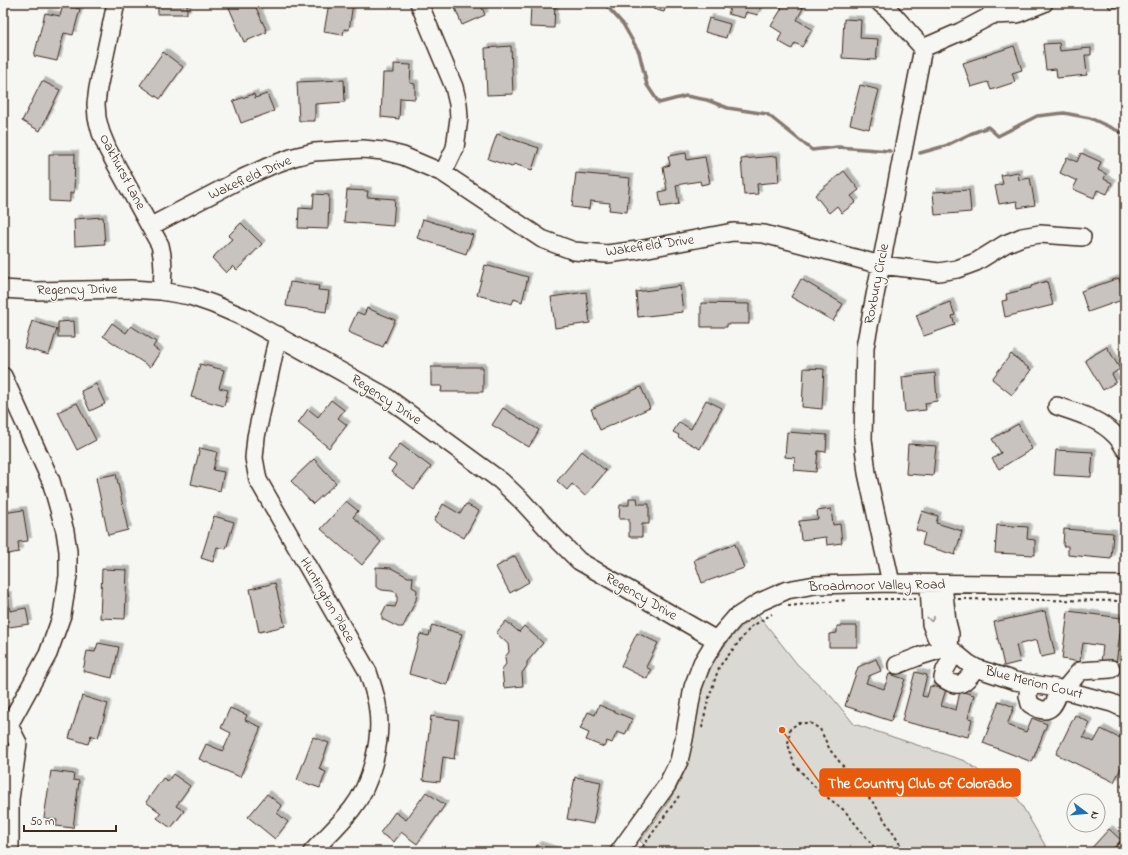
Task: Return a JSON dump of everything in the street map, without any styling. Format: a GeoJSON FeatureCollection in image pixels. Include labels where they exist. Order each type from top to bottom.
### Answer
{"type":"FeatureCollection","features":[{"type":"Feature","properties":{"kind":"street","name":"Oakhurst Lane"},"geometry":{"type":"LineString","coordinates":[[116,3],[98,88],[96,104],[97,118],[108,150],[160,244],[164,271],[161,291]]}},
{"type":"Feature","properties":{"kind":"street"},"geometry":{"type":"LineString","coordinates":[[419,3],[454,87],[458,104],[459,118],[455,148],[443,174]]}},
{"type":"Feature","properties":{"kind":"street"},"geometry":{"type":"LineString","coordinates":[[880,3],[889,10],[923,48],[960,32],[992,9],[1017,14],[1044,3]]}},
{"type":"Feature","properties":{"kind":"street","name":"Roxbury Circle"},"geometry":{"type":"LineString","coordinates":[[891,583],[867,473],[864,439],[865,347],[923,48]]}},
{"type":"Feature","properties":{"kind":"street","name":"Wakefield Drive"},"geometry":{"type":"LineString","coordinates":[[151,226],[243,178],[294,157],[314,152],[363,149],[383,151],[409,158],[443,174],[542,239],[574,251],[607,254],[638,250],[733,232],[764,234],[881,265],[939,272],[957,269],[976,262],[1005,244],[1022,237],[1040,234],[1082,237]]}},
{"type":"Feature","properties":{"kind":"street","name":"Regency Drive"},"geometry":{"type":"LineString","coordinates":[[3,289],[34,291],[131,289],[161,291],[190,296],[214,304],[244,317],[385,396],[501,481],[522,501],[554,538],[579,561],[716,640]]}},
{"type":"Feature","properties":{"kind":"street","name":"Huntington Place"},"geometry":{"type":"LineString","coordinates":[[278,335],[256,437],[254,458],[258,480],[368,672],[375,691],[378,711],[379,735],[374,760],[366,784],[353,808],[312,852]]}},
{"type":"Feature","properties":{"kind":"street"},"geometry":{"type":"LineString","coordinates":[[3,376],[51,481],[66,531],[68,551],[68,576],[62,615],[48,654],[5,725],[18,743],[10,799],[10,852]]}},
{"type":"Feature","properties":{"kind":"street"},"geometry":{"type":"LineString","coordinates":[[1057,406],[1098,421],[1116,436],[1125,449]]}},
{"type":"Feature","properties":{"kind":"street","name":"Broadmoor Valley Road"},"geometry":{"type":"LineString","coordinates":[[620,852],[667,785],[678,761],[684,739],[693,687],[702,663],[716,640],[735,618],[760,602],[787,590],[815,585],[891,583],[937,591],[1125,585]]}},
{"type":"Feature","properties":{"kind":"street","name":"Blue Merion Court"},"geometry":{"type":"LineString","coordinates":[[937,591],[931,624],[936,637],[968,664],[1009,679],[1062,690],[1112,703],[1125,709]]}},
{"type":"Feature","properties":{"kind":"street"},"geometry":{"type":"LineString","coordinates":[[897,665],[920,656],[952,650]]}},
{"type":"Feature","properties":{"kind":"street"},"geometry":{"type":"LineString","coordinates":[[952,650],[944,670],[943,678],[948,682],[957,685],[964,683],[976,668]]}},
{"type":"Feature","properties":{"kind":"street"},"geometry":{"type":"LineString","coordinates":[[1029,684],[1028,696],[1030,704],[1036,709],[1045,710],[1051,708],[1055,704],[1062,690],[1080,671],[1111,669]]}},
{"type":"Feature","properties":{"kind":"path"},"geometry":{"type":"LineString","coordinates":[[864,599],[937,591],[1125,601]]}},
{"type":"Feature","properties":{"kind":"path"},"geometry":{"type":"LineString","coordinates":[[784,606],[849,600]]}},
{"type":"Feature","properties":{"kind":"path"},"geometry":{"type":"LineString","coordinates":[[701,732],[707,704],[718,667],[751,627],[777,611]]}},
{"type":"Feature","properties":{"kind":"path"},"geometry":{"type":"LineString","coordinates":[[878,852],[845,811],[818,790],[794,764],[788,744],[790,729],[798,723],[810,722],[820,729],[830,750],[875,805],[905,852]]}},
{"type":"Feature","properties":{"kind":"path"},"geometry":{"type":"LineString","coordinates":[[639,852],[680,793]]}},
{"type":"Feature","properties":{"kind":"shaded area"},"geometry":{"type":"Polygon","coordinates":[[[757,613],[797,664],[831,696],[854,724],[965,761],[1018,799],[1049,852],[651,852],[640,841],[667,804],[679,784],[691,749],[698,706],[706,678],[712,665],[727,643],[757,613]]]}},
{"type":"Feature","properties":{"kind":"building"},"geometry":{"type":"Polygon","coordinates":[[[158,3],[187,3],[187,14],[158,14],[158,3]]]}},
{"type":"Feature","properties":{"kind":"building"},"geometry":{"type":"Polygon","coordinates":[[[227,3],[254,3],[267,32],[244,42],[227,3]]]}},
{"type":"Feature","properties":{"kind":"building"},"geometry":{"type":"Polygon","coordinates":[[[329,3],[353,3],[349,30],[344,29],[343,35],[324,32],[329,3]]]}},
{"type":"Feature","properties":{"kind":"building"},"geometry":{"type":"Polygon","coordinates":[[[453,3],[480,3],[485,15],[462,25],[453,3]]]}},
{"type":"Feature","properties":{"kind":"building"},"geometry":{"type":"Polygon","coordinates":[[[531,3],[555,3],[554,28],[530,27],[531,3]]]}},
{"type":"Feature","properties":{"kind":"building"},"geometry":{"type":"Polygon","coordinates":[[[654,3],[675,3],[673,8],[666,6],[664,12],[653,9],[654,3]]]}},
{"type":"Feature","properties":{"kind":"building"},"geometry":{"type":"Polygon","coordinates":[[[713,3],[762,3],[758,15],[746,12],[744,18],[728,14],[730,9],[713,3]]]}},
{"type":"Feature","properties":{"kind":"building"},"geometry":{"type":"Polygon","coordinates":[[[779,3],[795,3],[803,8],[797,20],[812,29],[802,47],[795,43],[792,49],[778,41],[782,33],[771,26],[782,8],[777,5],[779,3]]]}},
{"type":"Feature","properties":{"kind":"building"},"geometry":{"type":"Polygon","coordinates":[[[1108,3],[1125,3],[1125,6],[1109,8],[1108,3]]]}},
{"type":"Feature","properties":{"kind":"building"},"geometry":{"type":"Polygon","coordinates":[[[63,5],[80,9],[73,35],[64,33],[57,61],[34,56],[45,13],[60,16],[63,5]]]}},
{"type":"Feature","properties":{"kind":"building"},"geometry":{"type":"Polygon","coordinates":[[[709,18],[730,24],[726,38],[705,32],[709,18]]]}},
{"type":"Feature","properties":{"kind":"building"},"geometry":{"type":"Polygon","coordinates":[[[844,19],[861,20],[860,38],[878,39],[876,60],[842,58],[844,19]]]}},
{"type":"Feature","properties":{"kind":"building"},"geometry":{"type":"Polygon","coordinates":[[[1059,43],[1060,51],[1091,48],[1091,55],[1085,55],[1087,75],[1057,78],[1056,69],[1046,70],[1043,44],[1059,43]]]}},
{"type":"Feature","properties":{"kind":"building"},"geometry":{"type":"Polygon","coordinates":[[[511,46],[513,94],[487,95],[485,48],[511,46]]]}},
{"type":"Feature","properties":{"kind":"building"},"geometry":{"type":"Polygon","coordinates":[[[1014,46],[1022,70],[1012,73],[1015,82],[991,90],[988,82],[971,87],[963,63],[1014,46]]]}},
{"type":"Feature","properties":{"kind":"building"},"geometry":{"type":"Polygon","coordinates":[[[163,52],[183,67],[160,99],[140,85],[163,52]]]}},
{"type":"Feature","properties":{"kind":"building"},"geometry":{"type":"Polygon","coordinates":[[[394,64],[411,65],[410,83],[415,84],[415,99],[400,98],[399,119],[381,117],[383,73],[394,73],[394,64]]]}},
{"type":"Feature","properties":{"kind":"building"},"geometry":{"type":"Polygon","coordinates":[[[344,80],[345,102],[315,104],[315,121],[299,121],[297,82],[344,80]]]}},
{"type":"Feature","properties":{"kind":"building"},"geometry":{"type":"Polygon","coordinates":[[[42,81],[60,90],[40,131],[22,121],[42,81]]]}},
{"type":"Feature","properties":{"kind":"building"},"geometry":{"type":"Polygon","coordinates":[[[860,85],[879,90],[869,129],[850,124],[860,85]]]}},
{"type":"Feature","properties":{"kind":"building"},"geometry":{"type":"Polygon","coordinates":[[[254,94],[255,98],[267,94],[274,111],[241,123],[233,101],[254,94]]]}},
{"type":"Feature","properties":{"kind":"building"},"geometry":{"type":"Polygon","coordinates":[[[497,134],[539,148],[532,170],[514,164],[512,167],[488,159],[497,134]]]}},
{"type":"Feature","properties":{"kind":"building"},"geometry":{"type":"Polygon","coordinates":[[[686,153],[687,160],[705,157],[710,183],[701,185],[700,181],[676,185],[679,204],[661,207],[659,192],[667,190],[663,167],[670,165],[668,156],[686,153]]]}},
{"type":"Feature","properties":{"kind":"building"},"geometry":{"type":"Polygon","coordinates":[[[1081,153],[1101,162],[1098,170],[1106,174],[1104,179],[1112,183],[1107,194],[1097,190],[1094,198],[1073,189],[1077,181],[1060,173],[1067,157],[1077,162],[1081,153]]]}},
{"type":"Feature","properties":{"kind":"building"},"geometry":{"type":"Polygon","coordinates":[[[49,154],[75,154],[74,193],[70,193],[70,202],[49,201],[49,154]]]}},
{"type":"Feature","properties":{"kind":"building"},"geometry":{"type":"Polygon","coordinates":[[[777,156],[779,182],[757,184],[758,194],[744,195],[741,159],[777,156]]]}},
{"type":"Feature","properties":{"kind":"building"},"geometry":{"type":"Polygon","coordinates":[[[844,171],[859,190],[851,196],[856,202],[842,213],[837,206],[829,213],[815,195],[844,171]]]}},
{"type":"Feature","properties":{"kind":"building"},"geometry":{"type":"Polygon","coordinates":[[[1018,172],[1019,180],[1030,178],[1035,205],[1018,208],[1017,201],[999,204],[995,186],[1003,184],[1001,175],[1018,172]]]}},
{"type":"Feature","properties":{"kind":"building"},"geometry":{"type":"Polygon","coordinates":[[[576,173],[630,178],[627,212],[609,210],[610,203],[590,201],[589,209],[572,207],[576,173]]]}},
{"type":"Feature","properties":{"kind":"building"},"geometry":{"type":"Polygon","coordinates":[[[347,190],[368,191],[367,197],[395,199],[393,226],[344,222],[347,190]]]}},
{"type":"Feature","properties":{"kind":"building"},"geometry":{"type":"Polygon","coordinates":[[[969,190],[971,212],[935,215],[933,192],[969,190]]]}},
{"type":"Feature","properties":{"kind":"building"},"geometry":{"type":"Polygon","coordinates":[[[314,194],[329,195],[328,229],[298,228],[299,208],[313,209],[314,194]]]}},
{"type":"Feature","properties":{"kind":"building"},"geometry":{"type":"Polygon","coordinates":[[[103,217],[105,244],[75,246],[74,219],[103,217]]]}},
{"type":"Feature","properties":{"kind":"building"},"geometry":{"type":"Polygon","coordinates":[[[423,219],[473,235],[466,254],[417,238],[423,219]]]}},
{"type":"Feature","properties":{"kind":"building"},"geometry":{"type":"Polygon","coordinates":[[[241,223],[262,244],[237,270],[233,266],[226,273],[212,258],[232,239],[228,236],[241,223]]]}},
{"type":"Feature","properties":{"kind":"building"},"geometry":{"type":"Polygon","coordinates":[[[485,265],[528,277],[522,302],[514,299],[512,304],[477,295],[485,265]]]}},
{"type":"Feature","properties":{"kind":"building"},"geometry":{"type":"Polygon","coordinates":[[[1119,278],[1125,299],[1088,312],[1081,291],[1119,278]]]}},
{"type":"Feature","properties":{"kind":"building"},"geometry":{"type":"Polygon","coordinates":[[[801,279],[843,304],[833,321],[791,297],[801,279]]]}},
{"type":"Feature","properties":{"kind":"building"},"geometry":{"type":"Polygon","coordinates":[[[1047,281],[1053,305],[1005,317],[1002,301],[1007,300],[1006,294],[1031,288],[1031,286],[1047,281]]]}},
{"type":"Feature","properties":{"kind":"building"},"geometry":{"type":"Polygon","coordinates":[[[290,282],[319,286],[318,290],[329,291],[326,312],[286,306],[290,282]]]}},
{"type":"Feature","properties":{"kind":"building"},"geometry":{"type":"Polygon","coordinates":[[[680,286],[683,312],[638,317],[636,292],[680,286]]]}},
{"type":"Feature","properties":{"kind":"building"},"geometry":{"type":"Polygon","coordinates":[[[586,292],[590,323],[555,328],[551,297],[586,292]]]}},
{"type":"Feature","properties":{"kind":"building"},"geometry":{"type":"Polygon","coordinates":[[[950,302],[955,315],[952,316],[955,325],[924,336],[916,315],[950,302]]]}},
{"type":"Feature","properties":{"kind":"building"},"geometry":{"type":"Polygon","coordinates":[[[701,303],[749,304],[749,324],[727,324],[727,327],[701,327],[701,303]]]}},
{"type":"Feature","properties":{"kind":"building"},"geometry":{"type":"Polygon","coordinates":[[[367,308],[395,320],[383,347],[348,332],[357,312],[364,315],[367,308]]]}},
{"type":"Feature","properties":{"kind":"building"},"geometry":{"type":"Polygon","coordinates":[[[32,321],[57,329],[49,355],[24,348],[32,321]]]}},
{"type":"Feature","properties":{"kind":"building"},"geometry":{"type":"Polygon","coordinates":[[[74,321],[75,337],[58,337],[58,322],[74,321]]]}},
{"type":"Feature","properties":{"kind":"building"},"geometry":{"type":"Polygon","coordinates":[[[112,323],[126,333],[131,326],[156,342],[153,347],[160,352],[150,367],[103,336],[112,323]]]}},
{"type":"Feature","properties":{"kind":"building"},"geometry":{"type":"Polygon","coordinates":[[[1107,347],[1120,369],[1112,374],[1116,382],[1103,390],[1085,360],[1107,347]]]}},
{"type":"Feature","properties":{"kind":"building"},"geometry":{"type":"Polygon","coordinates":[[[1011,354],[1031,370],[1012,395],[992,379],[1011,354]]]}},
{"type":"Feature","properties":{"kind":"building"},"geometry":{"type":"Polygon","coordinates":[[[200,364],[224,370],[219,388],[228,390],[224,406],[191,397],[200,364]]]}},
{"type":"Feature","properties":{"kind":"building"},"geometry":{"type":"Polygon","coordinates":[[[431,367],[483,367],[483,392],[441,392],[442,386],[431,386],[431,367]]]}},
{"type":"Feature","properties":{"kind":"building"},"geometry":{"type":"Polygon","coordinates":[[[804,368],[824,369],[822,409],[802,407],[804,368]]]}},
{"type":"Feature","properties":{"kind":"building"},"geometry":{"type":"Polygon","coordinates":[[[935,373],[937,401],[925,403],[926,410],[905,412],[902,377],[935,373]]]}},
{"type":"Feature","properties":{"kind":"building"},"geometry":{"type":"Polygon","coordinates":[[[96,384],[105,404],[90,411],[81,391],[96,384]]]}},
{"type":"Feature","properties":{"kind":"building"},"geometry":{"type":"Polygon","coordinates":[[[641,387],[650,408],[600,430],[591,409],[641,387]]]}},
{"type":"Feature","properties":{"kind":"building"},"geometry":{"type":"Polygon","coordinates":[[[331,400],[344,410],[338,418],[347,425],[329,448],[298,423],[308,409],[318,417],[331,400]]]}},
{"type":"Feature","properties":{"kind":"building"},"geometry":{"type":"Polygon","coordinates":[[[706,400],[722,408],[700,449],[678,437],[679,435],[673,432],[679,422],[691,429],[706,400]]]}},
{"type":"Feature","properties":{"kind":"building"},"geometry":{"type":"Polygon","coordinates":[[[77,403],[96,440],[77,450],[58,412],[77,403]]]}},
{"type":"Feature","properties":{"kind":"building"},"geometry":{"type":"Polygon","coordinates":[[[503,408],[539,430],[529,447],[492,425],[503,408]]]}},
{"type":"Feature","properties":{"kind":"building"},"geometry":{"type":"Polygon","coordinates":[[[1018,424],[1032,449],[999,469],[992,459],[1001,453],[992,439],[1018,424]]]}},
{"type":"Feature","properties":{"kind":"building"},"geometry":{"type":"Polygon","coordinates":[[[787,432],[827,435],[826,452],[818,451],[816,472],[794,470],[795,458],[785,457],[787,432]]]}},
{"type":"Feature","properties":{"kind":"building"},"geometry":{"type":"Polygon","coordinates":[[[400,444],[431,467],[414,489],[391,472],[396,465],[388,460],[400,444]]]}},
{"type":"Feature","properties":{"kind":"building"},"geometry":{"type":"Polygon","coordinates":[[[908,444],[936,446],[933,476],[906,474],[908,444]]]}},
{"type":"Feature","properties":{"kind":"building"},"geometry":{"type":"Polygon","coordinates":[[[200,448],[217,452],[213,470],[224,472],[220,491],[191,484],[200,448]]]}},
{"type":"Feature","properties":{"kind":"building"},"geometry":{"type":"Polygon","coordinates":[[[1056,450],[1093,452],[1091,477],[1054,475],[1056,450]]]}},
{"type":"Feature","properties":{"kind":"building"},"geometry":{"type":"Polygon","coordinates":[[[582,451],[606,471],[585,496],[572,484],[567,490],[557,481],[582,451]]]}},
{"type":"Feature","properties":{"kind":"building"},"geometry":{"type":"Polygon","coordinates":[[[314,459],[336,483],[313,504],[291,481],[314,459]]]}},
{"type":"Feature","properties":{"kind":"building"},"geometry":{"type":"Polygon","coordinates":[[[116,474],[128,530],[108,535],[96,478],[116,474]]]}},
{"type":"Feature","properties":{"kind":"building"},"geometry":{"type":"Polygon","coordinates":[[[629,498],[637,498],[638,504],[649,504],[649,524],[642,524],[642,537],[629,537],[629,519],[619,519],[620,505],[629,505],[629,498]]]}},
{"type":"Feature","properties":{"kind":"building"},"geometry":{"type":"Polygon","coordinates":[[[346,501],[358,511],[353,517],[381,542],[362,565],[321,529],[346,501]]]}},
{"type":"Feature","properties":{"kind":"building"},"geometry":{"type":"Polygon","coordinates":[[[443,504],[460,514],[466,504],[479,511],[464,538],[434,521],[443,504]]]}},
{"type":"Feature","properties":{"kind":"building"},"geometry":{"type":"Polygon","coordinates":[[[831,509],[833,525],[840,524],[842,543],[827,545],[826,537],[801,540],[799,521],[818,519],[817,511],[831,509]]]}},
{"type":"Feature","properties":{"kind":"building"},"geometry":{"type":"Polygon","coordinates":[[[23,510],[28,541],[18,542],[19,552],[3,555],[3,513],[23,510]]]}},
{"type":"Feature","properties":{"kind":"building"},"geometry":{"type":"Polygon","coordinates":[[[922,511],[938,516],[936,523],[962,531],[955,555],[922,545],[925,533],[916,530],[922,511]]]}},
{"type":"Feature","properties":{"kind":"building"},"geometry":{"type":"Polygon","coordinates":[[[214,516],[234,522],[226,549],[217,547],[213,562],[201,558],[214,516]]]}},
{"type":"Feature","properties":{"kind":"building"},"geometry":{"type":"Polygon","coordinates":[[[997,525],[1028,527],[1027,539],[1035,540],[1035,555],[995,553],[997,525]]]}},
{"type":"Feature","properties":{"kind":"building"},"geometry":{"type":"Polygon","coordinates":[[[1064,529],[1113,533],[1111,559],[1068,555],[1068,546],[1063,546],[1064,529]]]}},
{"type":"Feature","properties":{"kind":"building"},"geometry":{"type":"Polygon","coordinates":[[[735,544],[744,568],[702,583],[694,560],[735,544]]]}},
{"type":"Feature","properties":{"kind":"building"},"geometry":{"type":"Polygon","coordinates":[[[515,556],[529,582],[510,593],[496,567],[515,556]]]}},
{"type":"Feature","properties":{"kind":"building"},"geometry":{"type":"Polygon","coordinates":[[[376,567],[391,568],[408,577],[413,577],[412,587],[417,590],[416,600],[403,627],[398,627],[382,619],[382,614],[386,606],[395,607],[397,602],[397,593],[382,590],[376,587],[376,567]]]}},
{"type":"Feature","properties":{"kind":"building"},"geometry":{"type":"Polygon","coordinates":[[[102,569],[127,570],[125,619],[100,618],[102,569]]]}},
{"type":"Feature","properties":{"kind":"building"},"geometry":{"type":"Polygon","coordinates":[[[275,583],[285,626],[259,632],[250,589],[275,583]]]}},
{"type":"Feature","properties":{"kind":"building"},"geometry":{"type":"Polygon","coordinates":[[[8,595],[10,611],[26,608],[29,624],[3,628],[3,596],[8,595]]]}},
{"type":"Feature","properties":{"kind":"building"},"geometry":{"type":"Polygon","coordinates":[[[1045,611],[1055,654],[1041,657],[1037,640],[1016,645],[1020,662],[1004,666],[994,622],[1045,611]]]}},
{"type":"Feature","properties":{"kind":"building"},"geometry":{"type":"Polygon","coordinates":[[[1068,611],[1122,618],[1116,664],[1101,662],[1103,646],[1083,643],[1080,662],[1062,659],[1068,611]]]}},
{"type":"Feature","properties":{"kind":"building"},"geometry":{"type":"Polygon","coordinates":[[[506,621],[519,632],[524,626],[543,643],[527,662],[527,666],[522,673],[523,686],[504,688],[502,669],[506,664],[505,657],[509,652],[508,644],[496,633],[506,621]]]}},
{"type":"Feature","properties":{"kind":"building"},"geometry":{"type":"Polygon","coordinates":[[[432,625],[462,634],[447,685],[409,674],[420,634],[429,636],[432,625]]]}},
{"type":"Feature","properties":{"kind":"building"},"geometry":{"type":"Polygon","coordinates":[[[837,626],[857,626],[857,647],[829,647],[829,634],[837,633],[837,626]]]}},
{"type":"Feature","properties":{"kind":"building"},"geometry":{"type":"Polygon","coordinates":[[[637,633],[658,643],[646,667],[651,670],[647,679],[621,666],[637,633]]]}},
{"type":"Feature","properties":{"kind":"building"},"geometry":{"type":"Polygon","coordinates":[[[98,643],[119,647],[112,678],[83,671],[87,651],[95,652],[98,643]]]}},
{"type":"Feature","properties":{"kind":"building"},"geometry":{"type":"Polygon","coordinates":[[[876,659],[881,671],[869,676],[866,683],[884,689],[889,674],[905,679],[891,721],[845,706],[858,667],[876,659]]]}},
{"type":"Feature","properties":{"kind":"building"},"geometry":{"type":"Polygon","coordinates":[[[915,672],[927,675],[922,696],[927,697],[930,686],[946,689],[941,706],[956,710],[960,691],[974,695],[968,718],[972,719],[968,737],[902,721],[915,672]]]}},
{"type":"Feature","properties":{"kind":"building"},"geometry":{"type":"Polygon","coordinates":[[[82,696],[108,704],[98,738],[91,735],[88,744],[69,738],[82,696]]]}},
{"type":"Feature","properties":{"kind":"building"},"geometry":{"type":"Polygon","coordinates":[[[999,701],[1014,707],[1007,725],[1026,732],[1032,718],[1047,724],[1032,762],[983,743],[999,701]]]}},
{"type":"Feature","properties":{"kind":"building"},"geometry":{"type":"Polygon","coordinates":[[[599,705],[632,719],[625,735],[617,732],[612,743],[607,741],[604,747],[586,740],[589,733],[580,729],[588,712],[595,715],[599,705]]]}},
{"type":"Feature","properties":{"kind":"building"},"geometry":{"type":"Polygon","coordinates":[[[230,708],[247,715],[245,720],[261,727],[240,777],[199,759],[206,744],[223,751],[231,733],[221,728],[230,708]]]}},
{"type":"Feature","properties":{"kind":"building"},"geometry":{"type":"Polygon","coordinates":[[[1075,715],[1090,723],[1083,737],[1094,742],[1101,729],[1119,738],[1125,726],[1125,760],[1114,782],[1056,754],[1075,715]]]}},
{"type":"Feature","properties":{"kind":"building"},"geometry":{"type":"Polygon","coordinates":[[[431,716],[459,720],[454,759],[443,757],[440,782],[423,780],[431,716]]]}},
{"type":"Feature","properties":{"kind":"building"},"geometry":{"type":"Polygon","coordinates":[[[313,737],[329,743],[319,769],[326,772],[320,788],[297,780],[313,737]]]}},
{"type":"Feature","properties":{"kind":"building"},"geometry":{"type":"Polygon","coordinates":[[[51,771],[74,774],[73,780],[79,781],[73,828],[56,826],[57,820],[44,818],[51,771]]]}},
{"type":"Feature","properties":{"kind":"building"},"geometry":{"type":"Polygon","coordinates":[[[173,774],[190,786],[176,806],[184,811],[171,828],[157,818],[161,813],[146,802],[163,778],[168,781],[173,774]]]}},
{"type":"Feature","properties":{"kind":"building"},"geometry":{"type":"Polygon","coordinates":[[[575,777],[601,782],[593,824],[567,819],[575,777]]]}},
{"type":"Feature","properties":{"kind":"building"},"geometry":{"type":"Polygon","coordinates":[[[1125,780],[1125,790],[1120,785],[1125,780]]]}},
{"type":"Feature","properties":{"kind":"building"},"geometry":{"type":"Polygon","coordinates":[[[426,792],[445,805],[417,844],[401,832],[394,842],[380,833],[395,812],[406,820],[426,792]]]}},
{"type":"Feature","properties":{"kind":"building"},"geometry":{"type":"Polygon","coordinates":[[[267,794],[282,806],[277,813],[288,822],[275,839],[248,817],[267,794]]]}},
{"type":"Feature","properties":{"kind":"building"},"geometry":{"type":"Polygon","coordinates":[[[1109,829],[1121,840],[1112,850],[1115,852],[1088,852],[1106,833],[1109,829]]]}},
{"type":"Feature","properties":{"kind":"building"},"geometry":{"type":"Polygon","coordinates":[[[537,845],[560,852],[535,852],[537,845]]]}},
{"type":"Feature","properties":{"kind":"waterway"},"geometry":{"type":"LineString","coordinates":[[604,3],[623,24],[639,52],[647,85],[659,103],[686,96],[707,100],[728,108],[767,114],[812,150],[838,147],[890,151]]}},
{"type":"Feature","properties":{"kind":"waterway"},"geometry":{"type":"LineString","coordinates":[[920,153],[945,146],[988,127],[998,136],[1037,116],[1064,113],[1090,118],[1125,134]]}},
{"type":"Feature","properties":{"kind":"waterway"},"geometry":{"type":"LineString","coordinates":[[3,760],[6,744]]}},
{"type":"Feature","properties":{"kind":"place","name":"The Country Club of Colorado"},"geometry":{"type":"Point","coordinates":[782,730]}}]}
